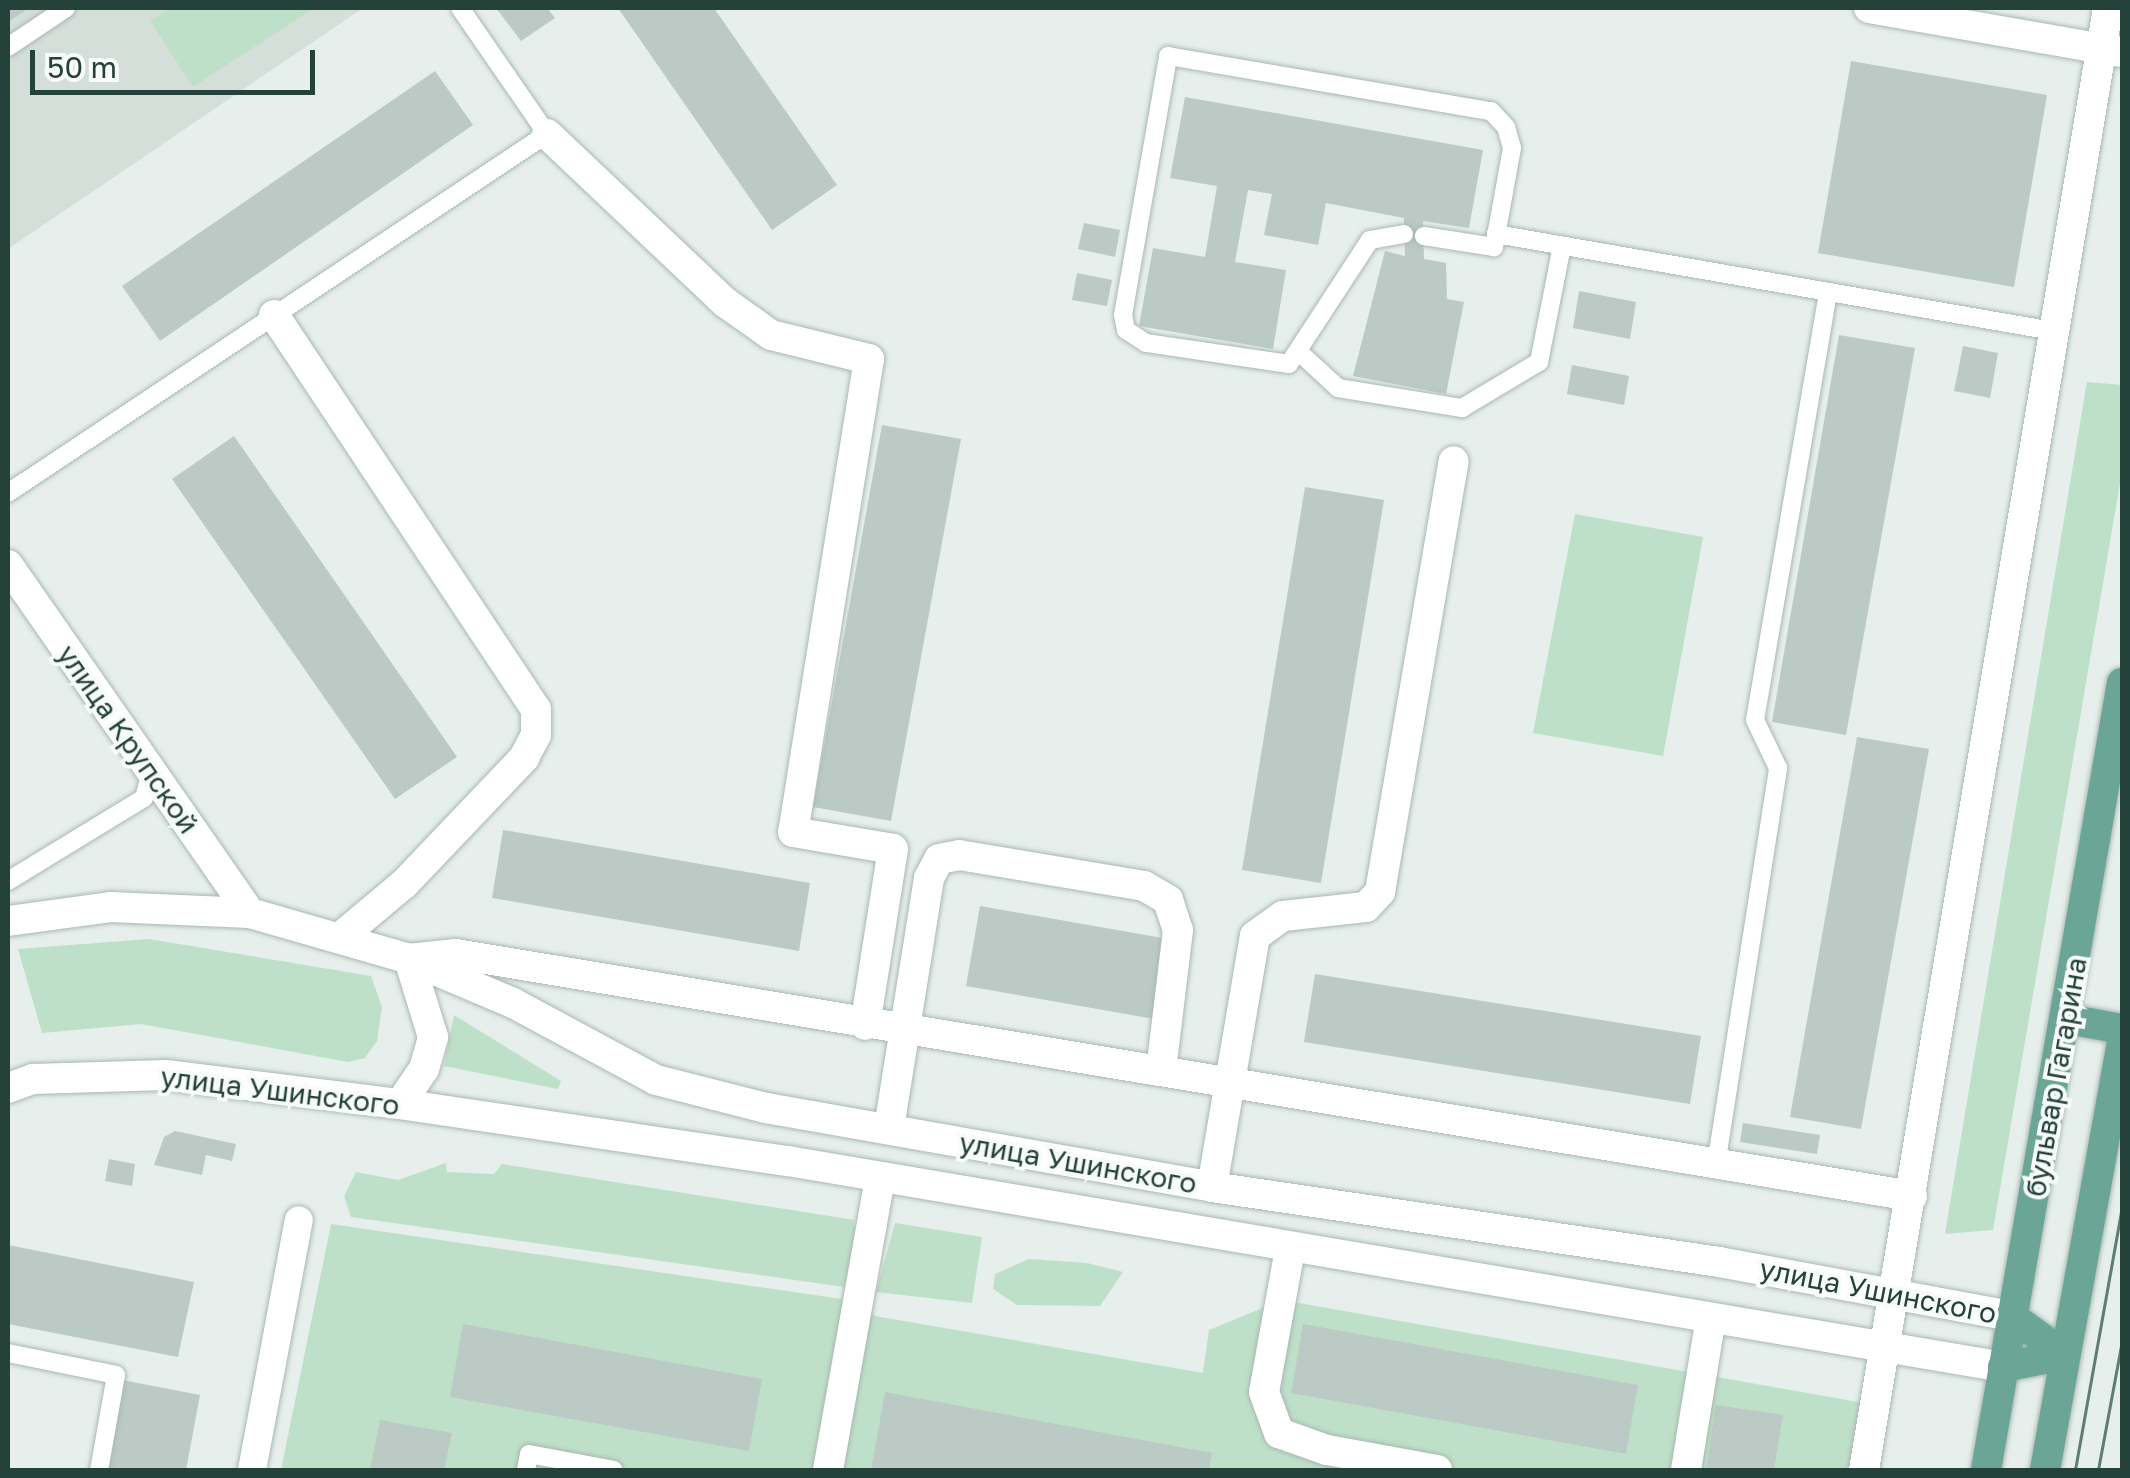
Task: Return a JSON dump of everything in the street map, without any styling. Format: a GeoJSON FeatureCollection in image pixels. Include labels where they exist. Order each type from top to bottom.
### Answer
{"type":"FeatureCollection","features":[{"type":"Feature","properties":{"kind":"main road","name":"бульвар Гагарина"},"geometry":{"type":"LineString","coordinates":[[1986,1470],[2122,684]]}},
{"type":"Feature","properties":{"kind":"main road"},"geometry":{"type":"LineString","coordinates":[[2067,1019],[2122,1029]]}},
{"type":"Feature","properties":{"kind":"main road"},"geometry":{"type":"LineString","coordinates":[[2045,1470],[2122,1043]]}},
{"type":"Feature","properties":{"kind":"main road","name":"улица Ушинского"},"geometry":{"type":"LineString","coordinates":[[2011,1316],[2065,1355]]}},
{"type":"Feature","properties":{"kind":"main road","name":"улица Ушинского"},"geometry":{"type":"LineString","coordinates":[[2003,1367],[2065,1355]]}},
{"type":"Feature","properties":{"kind":"street"},"geometry":{"type":"LineString","coordinates":[[1870,8],[2112,50]]}},
{"type":"Feature","properties":{"kind":"street"},"geometry":{"type":"LineString","coordinates":[[1864,1470],[2053,331],[2112,50],[2108,8]]}},
{"type":"Feature","properties":{"kind":"street"},"geometry":{"type":"LineString","coordinates":[[546,134],[726,303],[771,335],[869,359],[793,832],[893,849],[865,1024]]}},
{"type":"Feature","properties":{"kind":"street"},"geometry":{"type":"LineString","coordinates":[[274,315],[536,709],[536,735],[524,758],[405,883],[343,936]]}},
{"type":"Feature","properties":{"kind":"street"},"geometry":{"type":"LineString","coordinates":[[1205,1233],[1255,936],[1283,916],[1366,907],[1380,892],[1454,461]]}},
{"type":"Feature","properties":{"kind":"street","name":"улица Крупской"},"geometry":{"type":"LineString","coordinates":[[8,565],[250,913]]}},
{"type":"Feature","properties":{"kind":"street"},"geometry":{"type":"LineString","coordinates":[[828,1470],[906,1032],[929,878],[939,860],[959,855],[1144,886],[1168,900],[1178,930],[1161,1072]]}},
{"type":"Feature","properties":{"kind":"street","name":"улица Ушинского"},"geometry":{"type":"LineString","coordinates":[[8,921],[110,908],[250,913],[343,936],[410,958],[513,1003],[656,1080],[889,1128],[1212,1187],[1894,1293],[2011,1316]]}},
{"type":"Feature","properties":{"kind":"street"},"geometry":{"type":"LineString","coordinates":[[400,1104],[424,1068],[432,1037],[410,958],[456,954],[906,1032],[1912,1196]]}},
{"type":"Feature","properties":{"kind":"street","name":"улица Ушинского"},"geometry":{"type":"LineString","coordinates":[[8,1088],[33,1080],[166,1075],[400,1104],[880,1178],[2003,1367]]}},
{"type":"Feature","properties":{"kind":"street"},"geometry":{"type":"LineString","coordinates":[[252,1470],[299,1220]]}},
{"type":"Feature","properties":{"kind":"street"},"geometry":{"type":"LineString","coordinates":[[1290,1248],[1264,1392],[1279,1432],[1327,1450],[1437,1470]]}},
{"type":"Feature","properties":{"kind":"street"},"geometry":{"type":"LineString","coordinates":[[1686,1470],[1711,1318]]}},
{"type":"Feature","properties":{"kind":"lane"},"geometry":{"type":"LineString","coordinates":[[8,47],[66,8]]}},
{"type":"Feature","properties":{"kind":"lane"},"geometry":{"type":"LineString","coordinates":[[8,493],[546,134],[460,8]]}},
{"type":"Feature","properties":{"kind":"lane"},"geometry":{"type":"LineString","coordinates":[[1168,56],[1490,111],[1506,127],[1512,148],[1496,234],[1494,246],[1414,235],[1370,240],[1299,352],[1277,366],[1146,343],[1126,330],[1123,315],[1168,56]]}},
{"type":"Feature","properties":{"kind":"lane"},"geometry":{"type":"LineString","coordinates":[[1496,234],[2053,331]]}},
{"type":"Feature","properties":{"kind":"lane"},"geometry":{"type":"LineString","coordinates":[[1299,352],[1338,388],[1462,408],[1538,362],[1562,246]]}},
{"type":"Feature","properties":{"kind":"lane"},"geometry":{"type":"LineString","coordinates":[[1716,1165],[1778,768],[1755,720],[1828,294]]}},
{"type":"Feature","properties":{"kind":"lane"},"geometry":{"type":"LineString","coordinates":[[8,882],[144,798],[151,772]]}},
{"type":"Feature","properties":{"kind":"lane"},"geometry":{"type":"LineString","coordinates":[[8,1353],[116,1375],[99,1470]]}},
{"type":"Feature","properties":{"kind":"lane"},"geometry":{"type":"LineString","coordinates":[[526,1470],[529,1454],[614,1470]]}},
{"type":"Feature","properties":{"kind":"shaded area"},"geometry":{"type":"Polygon","coordinates":[[[8,8],[363,8],[8,249],[8,8]]]}},
{"type":"Feature","properties":{"kind":"green space"},"geometry":{"type":"Polygon","coordinates":[[[170,8],[314,8],[193,87],[150,21],[170,8]]]}},
{"type":"Feature","properties":{"kind":"green space"},"geometry":{"type":"Polygon","coordinates":[[[2087,382],[2122,385],[2122,471],[1993,1230],[1945,1234],[2087,382]]]}},
{"type":"Feature","properties":{"kind":"green space"},"geometry":{"type":"Polygon","coordinates":[[[1575,514],[1703,537],[1663,756],[1533,733],[1575,514]]]}},
{"type":"Feature","properties":{"kind":"green space"},"geometry":{"type":"Polygon","coordinates":[[[149,939],[371,976],[382,1007],[377,1041],[365,1058],[348,1062],[141,1024],[42,1033],[18,949],[149,939]]]}},
{"type":"Feature","properties":{"kind":"green space"},"geometry":{"type":"Polygon","coordinates":[[[454,1015],[561,1081],[558,1089],[444,1066],[454,1015]]]}},
{"type":"Feature","properties":{"kind":"green space"},"geometry":{"type":"Polygon","coordinates":[[[446,1163],[447,1172],[494,1174],[502,1164],[854,1220],[856,1244],[844,1287],[351,1217],[344,1196],[356,1172],[398,1180],[446,1163]]]}},
{"type":"Feature","properties":{"kind":"green space"},"geometry":{"type":"Polygon","coordinates":[[[895,1223],[982,1237],[972,1303],[876,1292],[895,1223]]]}},
{"type":"Feature","properties":{"kind":"green space"},"geometry":{"type":"Polygon","coordinates":[[[331,1224],[855,1301],[875,1316],[1203,1373],[1209,1330],[1282,1300],[1875,1405],[1863,1470],[281,1470],[331,1224]]]}},
{"type":"Feature","properties":{"kind":"green space"},"geometry":{"type":"Polygon","coordinates":[[[1029,1259],[1087,1263],[1123,1272],[1100,1306],[1017,1305],[993,1289],[995,1274],[1029,1259]]]}},
{"type":"Feature","properties":{"kind":"building"},"geometry":{"type":"Polygon","coordinates":[[[8,8],[29,8],[8,22],[8,8]]]}},
{"type":"Feature","properties":{"kind":"building"},"geometry":{"type":"Polygon","coordinates":[[[496,8],[547,8],[555,18],[521,41],[496,8]]]}},
{"type":"Feature","properties":{"kind":"building"},"geometry":{"type":"Polygon","coordinates":[[[618,8],[714,8],[837,185],[772,230],[618,8]]]}},
{"type":"Feature","properties":{"kind":"building"},"geometry":{"type":"Polygon","coordinates":[[[1851,61],[2047,95],[2014,287],[1818,253],[1851,61]]]}},
{"type":"Feature","properties":{"kind":"building"},"geometry":{"type":"Polygon","coordinates":[[[435,71],[473,125],[160,341],[122,286],[435,71]]]}},
{"type":"Feature","properties":{"kind":"building"},"geometry":{"type":"Polygon","coordinates":[[[1185,97],[1483,150],[1469,228],[1423,221],[1424,259],[1446,263],[1447,299],[1464,302],[1446,394],[1353,376],[1385,251],[1405,256],[1404,218],[1326,203],[1318,245],[1264,235],[1272,194],[1248,190],[1235,262],[1286,270],[1273,349],[1139,326],[1153,248],[1205,257],[1217,186],[1170,178],[1185,97]]]}},
{"type":"Feature","properties":{"kind":"building"},"geometry":{"type":"Polygon","coordinates":[[[1084,223],[1120,230],[1115,257],[1078,249],[1084,223]]]}},
{"type":"Feature","properties":{"kind":"building"},"geometry":{"type":"Polygon","coordinates":[[[1077,273],[1112,280],[1107,306],[1072,300],[1077,273]]]}},
{"type":"Feature","properties":{"kind":"building"},"geometry":{"type":"Polygon","coordinates":[[[1579,291],[1636,302],[1630,339],[1573,328],[1579,291]]]}},
{"type":"Feature","properties":{"kind":"building"},"geometry":{"type":"Polygon","coordinates":[[[1839,335],[1915,348],[1846,735],[1772,722],[1839,335]]]}},
{"type":"Feature","properties":{"kind":"building"},"geometry":{"type":"Polygon","coordinates":[[[1963,346],[1998,353],[1990,398],[1954,391],[1963,346]]]}},
{"type":"Feature","properties":{"kind":"building"},"geometry":{"type":"Polygon","coordinates":[[[1572,365],[1629,376],[1624,405],[1567,394],[1572,365]]]}},
{"type":"Feature","properties":{"kind":"building"},"geometry":{"type":"Polygon","coordinates":[[[882,425],[961,439],[891,821],[813,807],[882,425]]]}},
{"type":"Feature","properties":{"kind":"building"},"geometry":{"type":"Polygon","coordinates":[[[234,436],[457,757],[395,799],[172,479],[234,436]]]}},
{"type":"Feature","properties":{"kind":"building"},"geometry":{"type":"Polygon","coordinates":[[[1305,487],[1384,500],[1321,883],[1242,870],[1305,487]]]}},
{"type":"Feature","properties":{"kind":"building"},"geometry":{"type":"Polygon","coordinates":[[[1857,737],[1929,749],[1861,1129],[1790,1117],[1857,737]]]}},
{"type":"Feature","properties":{"kind":"building"},"geometry":{"type":"Polygon","coordinates":[[[503,830],[810,883],[799,951],[492,898],[503,830]]]}},
{"type":"Feature","properties":{"kind":"building"},"geometry":{"type":"Polygon","coordinates":[[[980,906],[1174,940],[1160,1020],[966,986],[980,906]]]}},
{"type":"Feature","properties":{"kind":"building"},"geometry":{"type":"Polygon","coordinates":[[[1315,974],[1701,1036],[1690,1104],[1304,1042],[1315,974]]]}},
{"type":"Feature","properties":{"kind":"building"},"geometry":{"type":"Polygon","coordinates":[[[1743,1123],[1820,1135],[1817,1154],[1740,1142],[1743,1123]]]}},
{"type":"Feature","properties":{"kind":"building"},"geometry":{"type":"Polygon","coordinates":[[[175,1131],[236,1144],[232,1161],[206,1155],[202,1175],[154,1165],[164,1137],[175,1131]]]}},
{"type":"Feature","properties":{"kind":"building"},"geometry":{"type":"Polygon","coordinates":[[[109,1159],[135,1164],[132,1186],[105,1181],[109,1159]]]}},
{"type":"Feature","properties":{"kind":"building"},"geometry":{"type":"Polygon","coordinates":[[[8,1245],[194,1282],[178,1357],[8,1324],[8,1245]]]}},
{"type":"Feature","properties":{"kind":"building"},"geometry":{"type":"Polygon","coordinates":[[[463,1324],[762,1379],[749,1451],[450,1397],[463,1324]]]}},
{"type":"Feature","properties":{"kind":"building"},"geometry":{"type":"Polygon","coordinates":[[[1303,1324],[1638,1385],[1626,1454],[1291,1393],[1303,1324]]]}},
{"type":"Feature","properties":{"kind":"building"},"geometry":{"type":"Polygon","coordinates":[[[122,1380],[200,1395],[186,1470],[106,1470],[122,1380]]]}},
{"type":"Feature","properties":{"kind":"building"},"geometry":{"type":"Polygon","coordinates":[[[885,1392],[1212,1453],[1209,1470],[871,1470],[885,1392]]]}},
{"type":"Feature","properties":{"kind":"building"},"geometry":{"type":"Polygon","coordinates":[[[1716,1405],[1783,1415],[1774,1470],[1706,1470],[1716,1405]]]}},
{"type":"Feature","properties":{"kind":"building"},"geometry":{"type":"Polygon","coordinates":[[[380,1420],[452,1433],[444,1470],[370,1470],[380,1420]]]}},
{"type":"Feature","properties":{"kind":"tram line"},"geometry":{"type":"LineString","coordinates":[[2075,1470],[2122,1206]]}},
{"type":"Feature","properties":{"kind":"tram line"},"geometry":{"type":"LineString","coordinates":[[2098,1470],[2122,1340]]}}]}
